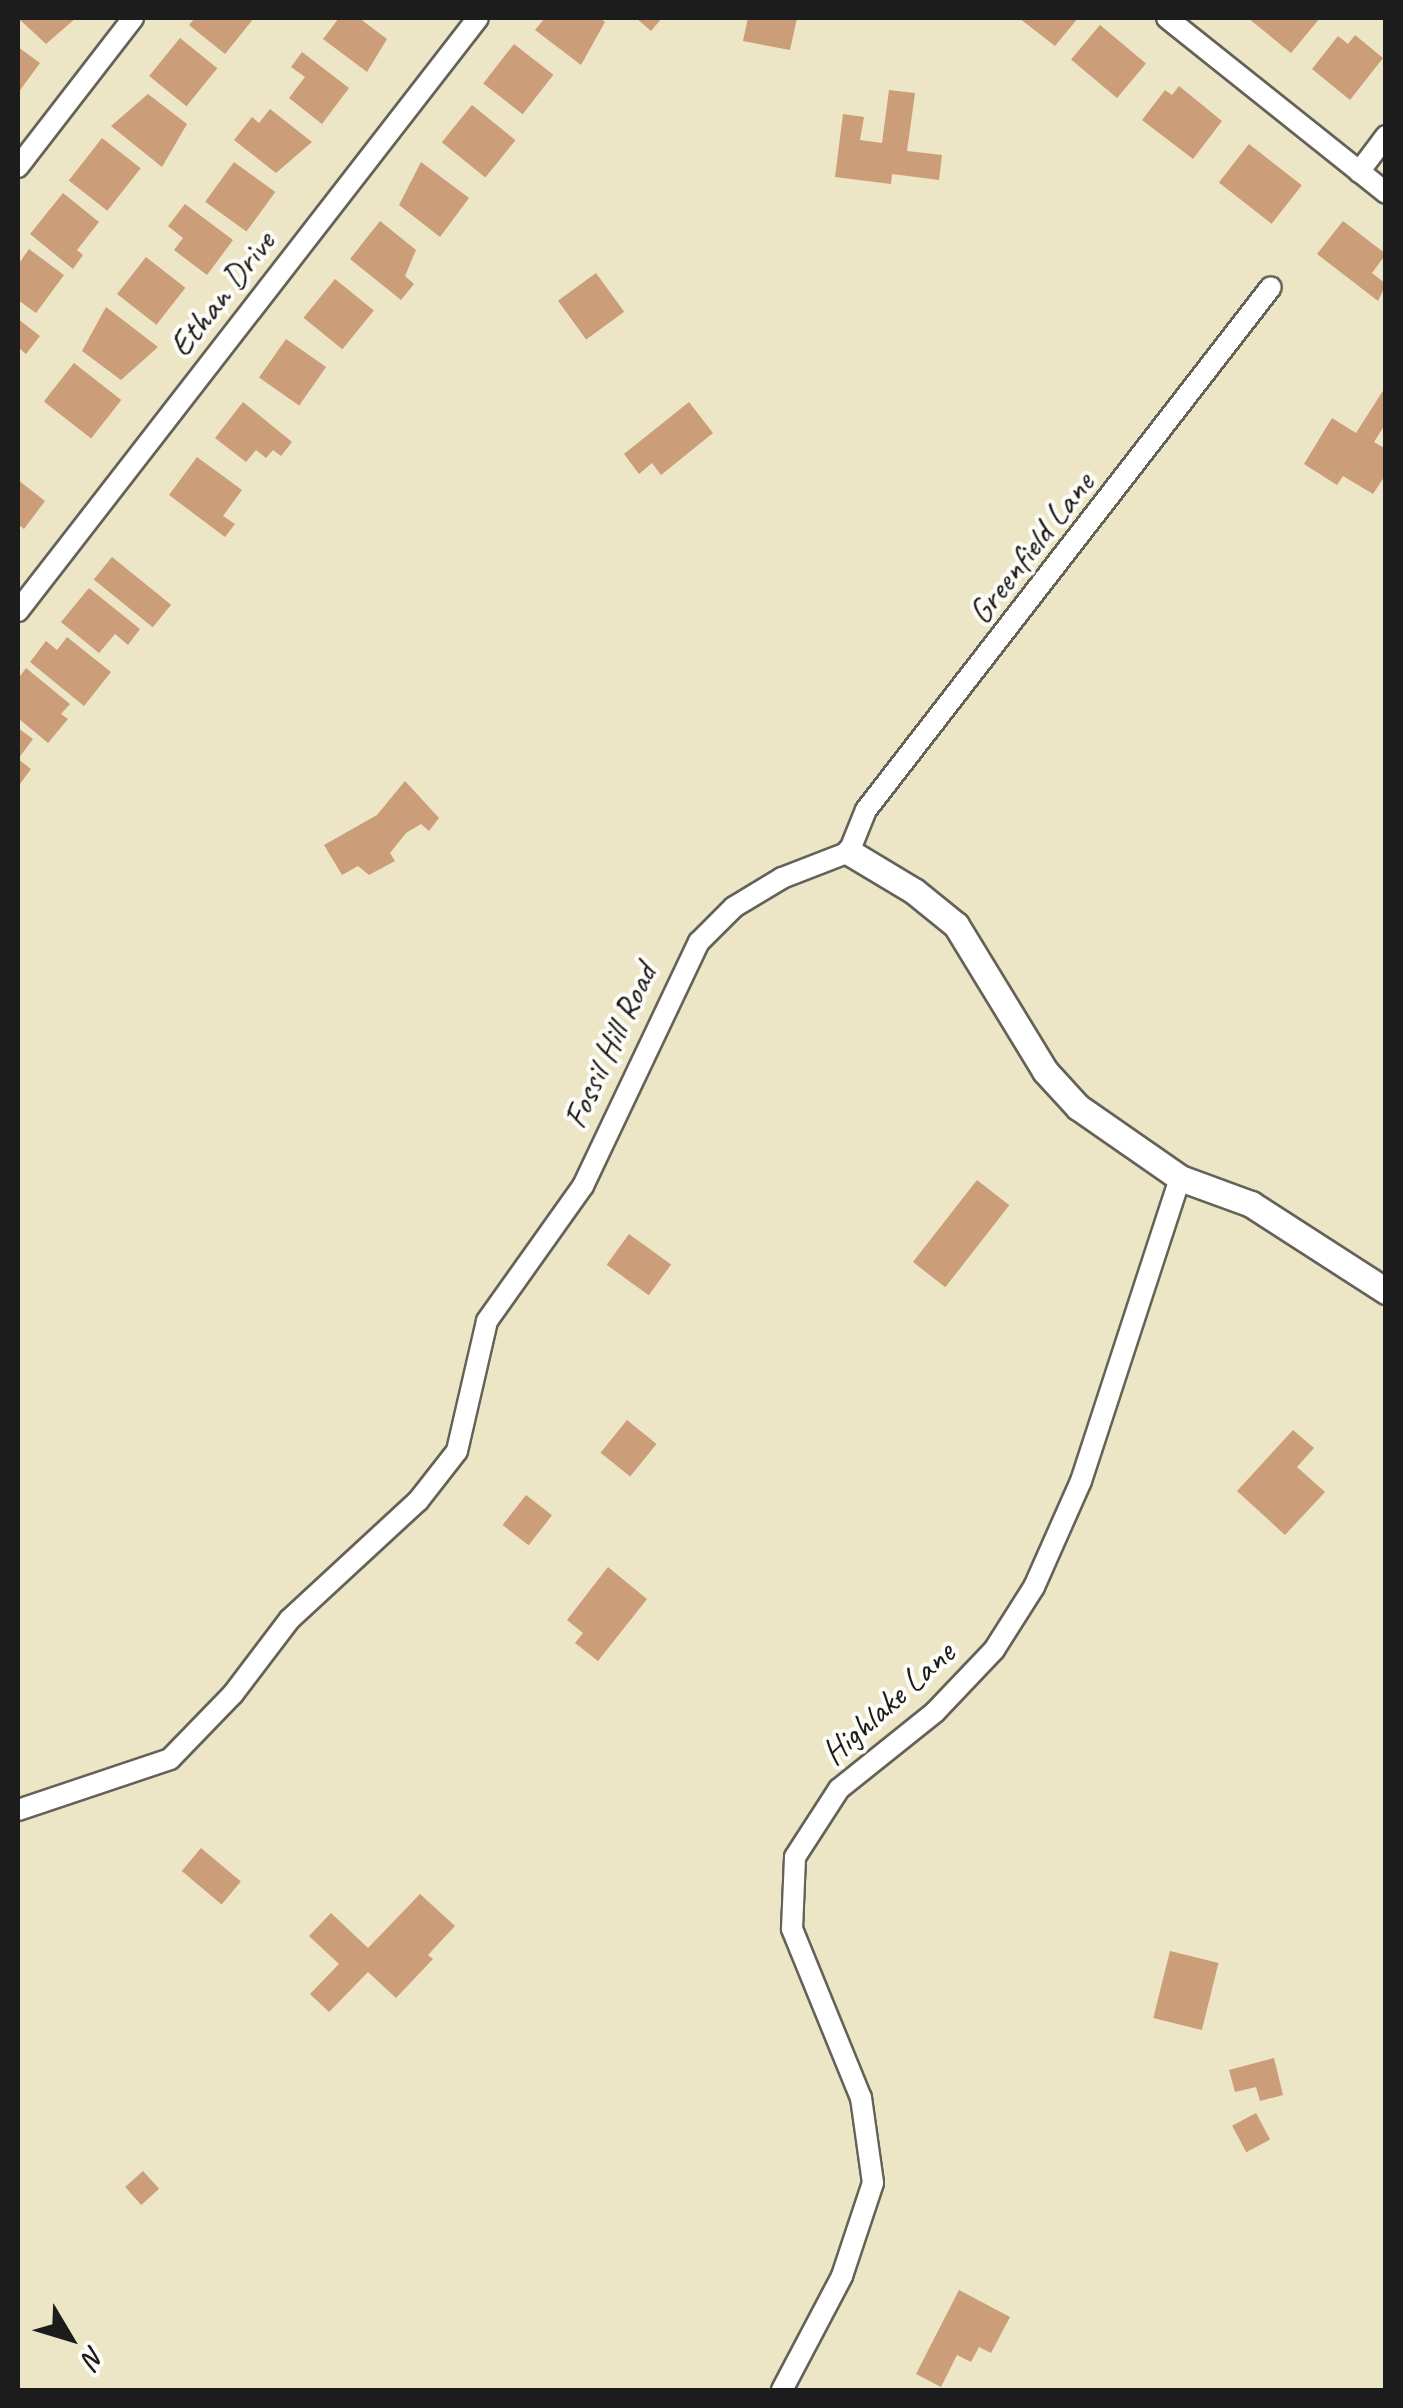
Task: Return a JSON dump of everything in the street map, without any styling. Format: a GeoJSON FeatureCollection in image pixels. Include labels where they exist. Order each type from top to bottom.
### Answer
{"type":"FeatureCollection","features":[{"type":"Feature","properties":{"kind":"street"},"geometry":{"type":"LineString","coordinates":[[18,167],[133,18]]}},
{"type":"Feature","properties":{"kind":"street","name":"Ethan Drive"},"geometry":{"type":"LineString","coordinates":[[18,610],[478,18]]}},
{"type":"Feature","properties":{"kind":"street"},"geometry":{"type":"LineString","coordinates":[[1166,18],[1386,192]]}},
{"type":"Feature","properties":{"kind":"street"},"geometry":{"type":"LineString","coordinates":[[1358,172],[1386,136]]}},
{"type":"Feature","properties":{"kind":"street","name":"Greenfield Lane"},"geometry":{"type":"LineString","coordinates":[[849,852],[866,810],[1270,287]]}},
{"type":"Feature","properties":{"kind":"street"},"geometry":{"type":"LineString","coordinates":[[849,852],[914,890],[956,925],[1045,1072],[1078,1108],[1180,1178],[1251,1204],[1386,1291]]}},
{"type":"Feature","properties":{"kind":"street","name":"Fossil Hill Road"},"geometry":{"type":"LineString","coordinates":[[18,1810],[170,1759],[232,1694],[290,1619],[418,1502],[457,1451],[487,1320],[583,1186],[698,942],[750,897],[849,852]]}},
{"type":"Feature","properties":{"kind":"street","name":"Highlake Lane"},"geometry":{"type":"LineString","coordinates":[[782,2390],[842,2276],[873,2183],[861,2098],[792,1929],[795,1857],[839,1789],[934,1712],[994,1650],[1034,1587],[1081,1480],[1180,1178]]}},
{"type":"Feature","properties":{"kind":"building"},"geometry":{"type":"Polygon","coordinates":[[[18,18],[76,18],[46,44],[18,18]]]}},
{"type":"Feature","properties":{"kind":"building"},"geometry":{"type":"Polygon","coordinates":[[[195,18],[254,18],[225,54],[189,25],[195,18]]]}},
{"type":"Feature","properties":{"kind":"building"},"geometry":{"type":"Polygon","coordinates":[[[339,18],[359,18],[387,39],[367,72],[323,39],[339,18]]]}},
{"type":"Feature","properties":{"kind":"building"},"geometry":{"type":"Polygon","coordinates":[[[545,18],[599,18],[605,22],[581,65],[535,30],[545,18]]]}},
{"type":"Feature","properties":{"kind":"building"},"geometry":{"type":"Polygon","coordinates":[[[636,18],[662,18],[651,31],[636,18]]]}},
{"type":"Feature","properties":{"kind":"building"},"geometry":{"type":"Polygon","coordinates":[[[748,18],[797,18],[790,50],[743,41],[748,18]]]}},
{"type":"Feature","properties":{"kind":"building"},"geometry":{"type":"Polygon","coordinates":[[[1019,18],[1078,18],[1055,46],[1019,18]]]}},
{"type":"Feature","properties":{"kind":"building"},"geometry":{"type":"Polygon","coordinates":[[[1248,18],[1320,18],[1291,53],[1248,18]]]}},
{"type":"Feature","properties":{"kind":"building"},"geometry":{"type":"Polygon","coordinates":[[[1100,25],[1146,64],[1117,98],[1071,59],[1100,25]]]}},
{"type":"Feature","properties":{"kind":"building"},"geometry":{"type":"Polygon","coordinates":[[[1355,35],[1383,58],[1350,100],[1312,69],[1338,36],[1348,44],[1355,35]]]}},
{"type":"Feature","properties":{"kind":"building"},"geometry":{"type":"Polygon","coordinates":[[[180,38],[217,68],[186,106],[149,76],[180,38]]]}},
{"type":"Feature","properties":{"kind":"building"},"geometry":{"type":"Polygon","coordinates":[[[514,44],[553,75],[523,114],[483,83],[514,44]]]}},
{"type":"Feature","properties":{"kind":"building"},"geometry":{"type":"Polygon","coordinates":[[[18,47],[40,63],[18,93],[18,47]]]}},
{"type":"Feature","properties":{"kind":"building"},"geometry":{"type":"Polygon","coordinates":[[[302,52],[349,88],[322,124],[289,98],[305,77],[291,67],[302,52]]]}},
{"type":"Feature","properties":{"kind":"building"},"geometry":{"type":"Polygon","coordinates":[[[1179,86],[1222,121],[1193,159],[1142,120],[1165,90],[1172,95],[1179,86]]]}},
{"type":"Feature","properties":{"kind":"building"},"geometry":{"type":"Polygon","coordinates":[[[889,90],[915,93],[907,151],[942,155],[939,180],[892,174],[891,184],[835,177],[843,114],[864,117],[860,140],[882,143],[889,90]]]}},
{"type":"Feature","properties":{"kind":"building"},"geometry":{"type":"Polygon","coordinates":[[[148,94],[187,124],[162,167],[111,126],[148,94]]]}},
{"type":"Feature","properties":{"kind":"building"},"geometry":{"type":"Polygon","coordinates":[[[472,105],[516,140],[485,178],[442,142],[472,105]]]}},
{"type":"Feature","properties":{"kind":"building"},"geometry":{"type":"Polygon","coordinates":[[[270,109],[312,142],[276,173],[234,140],[252,117],[259,123],[270,109]]]}},
{"type":"Feature","properties":{"kind":"building"},"geometry":{"type":"Polygon","coordinates":[[[102,138],[141,168],[107,211],[69,181],[102,138]]]}},
{"type":"Feature","properties":{"kind":"building"},"geometry":{"type":"Polygon","coordinates":[[[1249,144],[1302,185],[1272,224],[1219,183],[1249,144]]]}},
{"type":"Feature","properties":{"kind":"building"},"geometry":{"type":"Polygon","coordinates":[[[234,162],[275,192],[246,232],[205,202],[234,162]]]}},
{"type":"Feature","properties":{"kind":"building"},"geometry":{"type":"Polygon","coordinates":[[[421,162],[469,198],[440,237],[399,205],[421,162]]]}},
{"type":"Feature","properties":{"kind":"building"},"geometry":{"type":"Polygon","coordinates":[[[63,193],[99,222],[77,250],[83,255],[73,269],[30,234],[63,193]]]}},
{"type":"Feature","properties":{"kind":"building"},"geometry":{"type":"Polygon","coordinates":[[[185,204],[233,240],[207,275],[174,250],[183,238],[168,226],[185,204]]]}},
{"type":"Feature","properties":{"kind":"building"},"geometry":{"type":"Polygon","coordinates":[[[380,221],[416,250],[405,276],[414,284],[401,300],[350,259],[380,221]]]}},
{"type":"Feature","properties":{"kind":"building"},"geometry":{"type":"Polygon","coordinates":[[[1343,221],[1386,254],[1372,273],[1386,284],[1378,301],[1317,254],[1343,221]]]}},
{"type":"Feature","properties":{"kind":"building"},"geometry":{"type":"Polygon","coordinates":[[[29,249],[64,275],[36,313],[18,300],[18,265],[29,249]]]}},
{"type":"Feature","properties":{"kind":"building"},"geometry":{"type":"Polygon","coordinates":[[[146,257],[185,288],[156,325],[117,294],[146,257]]]}},
{"type":"Feature","properties":{"kind":"building"},"geometry":{"type":"Polygon","coordinates":[[[596,273],[624,312],[586,339],[558,301],[596,273]]]}},
{"type":"Feature","properties":{"kind":"building"},"geometry":{"type":"Polygon","coordinates":[[[335,279],[374,310],[342,349],[304,318],[335,279]]]}},
{"type":"Feature","properties":{"kind":"building"},"geometry":{"type":"Polygon","coordinates":[[[106,307],[158,347],[121,380],[82,351],[106,307]]]}},
{"type":"Feature","properties":{"kind":"building"},"geometry":{"type":"Polygon","coordinates":[[[18,319],[40,336],[26,354],[18,347],[18,319]]]}},
{"type":"Feature","properties":{"kind":"building"},"geometry":{"type":"Polygon","coordinates":[[[286,339],[326,367],[299,406],[259,378],[286,339]]]}},
{"type":"Feature","properties":{"kind":"building"},"geometry":{"type":"Polygon","coordinates":[[[74,363],[121,400],[91,439],[44,402],[74,363]]]}},
{"type":"Feature","properties":{"kind":"building"},"geometry":{"type":"Polygon","coordinates":[[[1386,386],[1386,423],[1374,442],[1386,449],[1386,474],[1373,494],[1343,476],[1337,485],[1304,464],[1332,418],[1356,433],[1386,386]]]}},
{"type":"Feature","properties":{"kind":"building"},"geometry":{"type":"Polygon","coordinates":[[[243,402],[292,442],[281,456],[273,450],[266,458],[256,450],[246,462],[215,438],[243,402]]]}},
{"type":"Feature","properties":{"kind":"building"},"geometry":{"type":"Polygon","coordinates":[[[689,402],[713,433],[661,475],[652,463],[639,474],[624,454],[689,402]]]}},
{"type":"Feature","properties":{"kind":"building"},"geometry":{"type":"Polygon","coordinates":[[[197,457],[242,490],[223,516],[235,524],[225,537],[169,495],[197,457]]]}},
{"type":"Feature","properties":{"kind":"building"},"geometry":{"type":"Polygon","coordinates":[[[18,480],[45,501],[24,529],[18,524],[18,480]]]}},
{"type":"Feature","properties":{"kind":"building"},"geometry":{"type":"Polygon","coordinates":[[[112,557],[171,605],[153,627],[94,580],[112,557]]]}},
{"type":"Feature","properties":{"kind":"building"},"geometry":{"type":"Polygon","coordinates":[[[89,588],[140,629],[128,645],[115,634],[99,653],[61,622],[89,588]]]}},
{"type":"Feature","properties":{"kind":"building"},"geometry":{"type":"Polygon","coordinates":[[[67,637],[111,672],[84,706],[30,662],[46,641],[57,650],[67,637]]]}},
{"type":"Feature","properties":{"kind":"building"},"geometry":{"type":"Polygon","coordinates":[[[26,668],[70,704],[61,714],[68,719],[48,743],[18,718],[18,679],[26,668]]]}},
{"type":"Feature","properties":{"kind":"building"},"geometry":{"type":"Polygon","coordinates":[[[18,728],[33,739],[18,759],[18,728]]]}},
{"type":"Feature","properties":{"kind":"building"},"geometry":{"type":"Polygon","coordinates":[[[18,759],[31,769],[20,784],[18,782],[18,759]]]}},
{"type":"Feature","properties":{"kind":"building"},"geometry":{"type":"Polygon","coordinates":[[[405,781],[439,818],[429,831],[421,824],[406,833],[390,853],[395,861],[369,875],[358,866],[342,875],[324,845],[377,815],[405,781]]]}},
{"type":"Feature","properties":{"kind":"building"},"geometry":{"type":"Polygon","coordinates":[[[977,1180],[1009,1205],[945,1287],[913,1262],[977,1180]]]}},
{"type":"Feature","properties":{"kind":"building"},"geometry":{"type":"Polygon","coordinates":[[[629,1234],[671,1265],[649,1295],[607,1265],[629,1234]]]}},
{"type":"Feature","properties":{"kind":"building"},"geometry":{"type":"Polygon","coordinates":[[[627,1420],[657,1444],[630,1477],[601,1453],[627,1420]]]}},
{"type":"Feature","properties":{"kind":"building"},"geometry":{"type":"Polygon","coordinates":[[[1293,1430],[1314,1448],[1297,1467],[1325,1492],[1285,1535],[1237,1491],[1293,1430]]]}},
{"type":"Feature","properties":{"kind":"building"},"geometry":{"type":"Polygon","coordinates":[[[526,1495],[552,1515],[529,1545],[503,1525],[526,1495]]]}},
{"type":"Feature","properties":{"kind":"building"},"geometry":{"type":"Polygon","coordinates":[[[608,1567],[647,1599],[598,1661],[575,1643],[583,1633],[567,1620],[608,1567]]]}},
{"type":"Feature","properties":{"kind":"building"},"geometry":{"type":"Polygon","coordinates":[[[201,1848],[241,1881],[222,1904],[182,1871],[201,1848]]]}},
{"type":"Feature","properties":{"kind":"building"},"geometry":{"type":"Polygon","coordinates":[[[420,1894],[455,1926],[428,1955],[433,1959],[396,1998],[368,1972],[329,2012],[310,1994],[339,1964],[309,1936],[331,1913],[368,1948],[420,1894]]]}},
{"type":"Feature","properties":{"kind":"building"},"geometry":{"type":"Polygon","coordinates":[[[1170,1951],[1219,1963],[1202,2030],[1153,2018],[1170,1951]]]}},
{"type":"Feature","properties":{"kind":"building"},"geometry":{"type":"Polygon","coordinates":[[[1274,2058],[1283,2095],[1260,2101],[1256,2087],[1235,2092],[1229,2070],[1274,2058]]]}},
{"type":"Feature","properties":{"kind":"building"},"geometry":{"type":"Polygon","coordinates":[[[1256,2113],[1270,2139],[1246,2152],[1232,2126],[1256,2113]]]}},
{"type":"Feature","properties":{"kind":"building"},"geometry":{"type":"Polygon","coordinates":[[[143,2171],[159,2189],[141,2205],[125,2187],[143,2171]]]}},
{"type":"Feature","properties":{"kind":"building"},"geometry":{"type":"Polygon","coordinates":[[[959,2290],[1010,2317],[991,2353],[979,2347],[971,2362],[957,2355],[941,2387],[916,2374],[959,2290]]]}}]}
